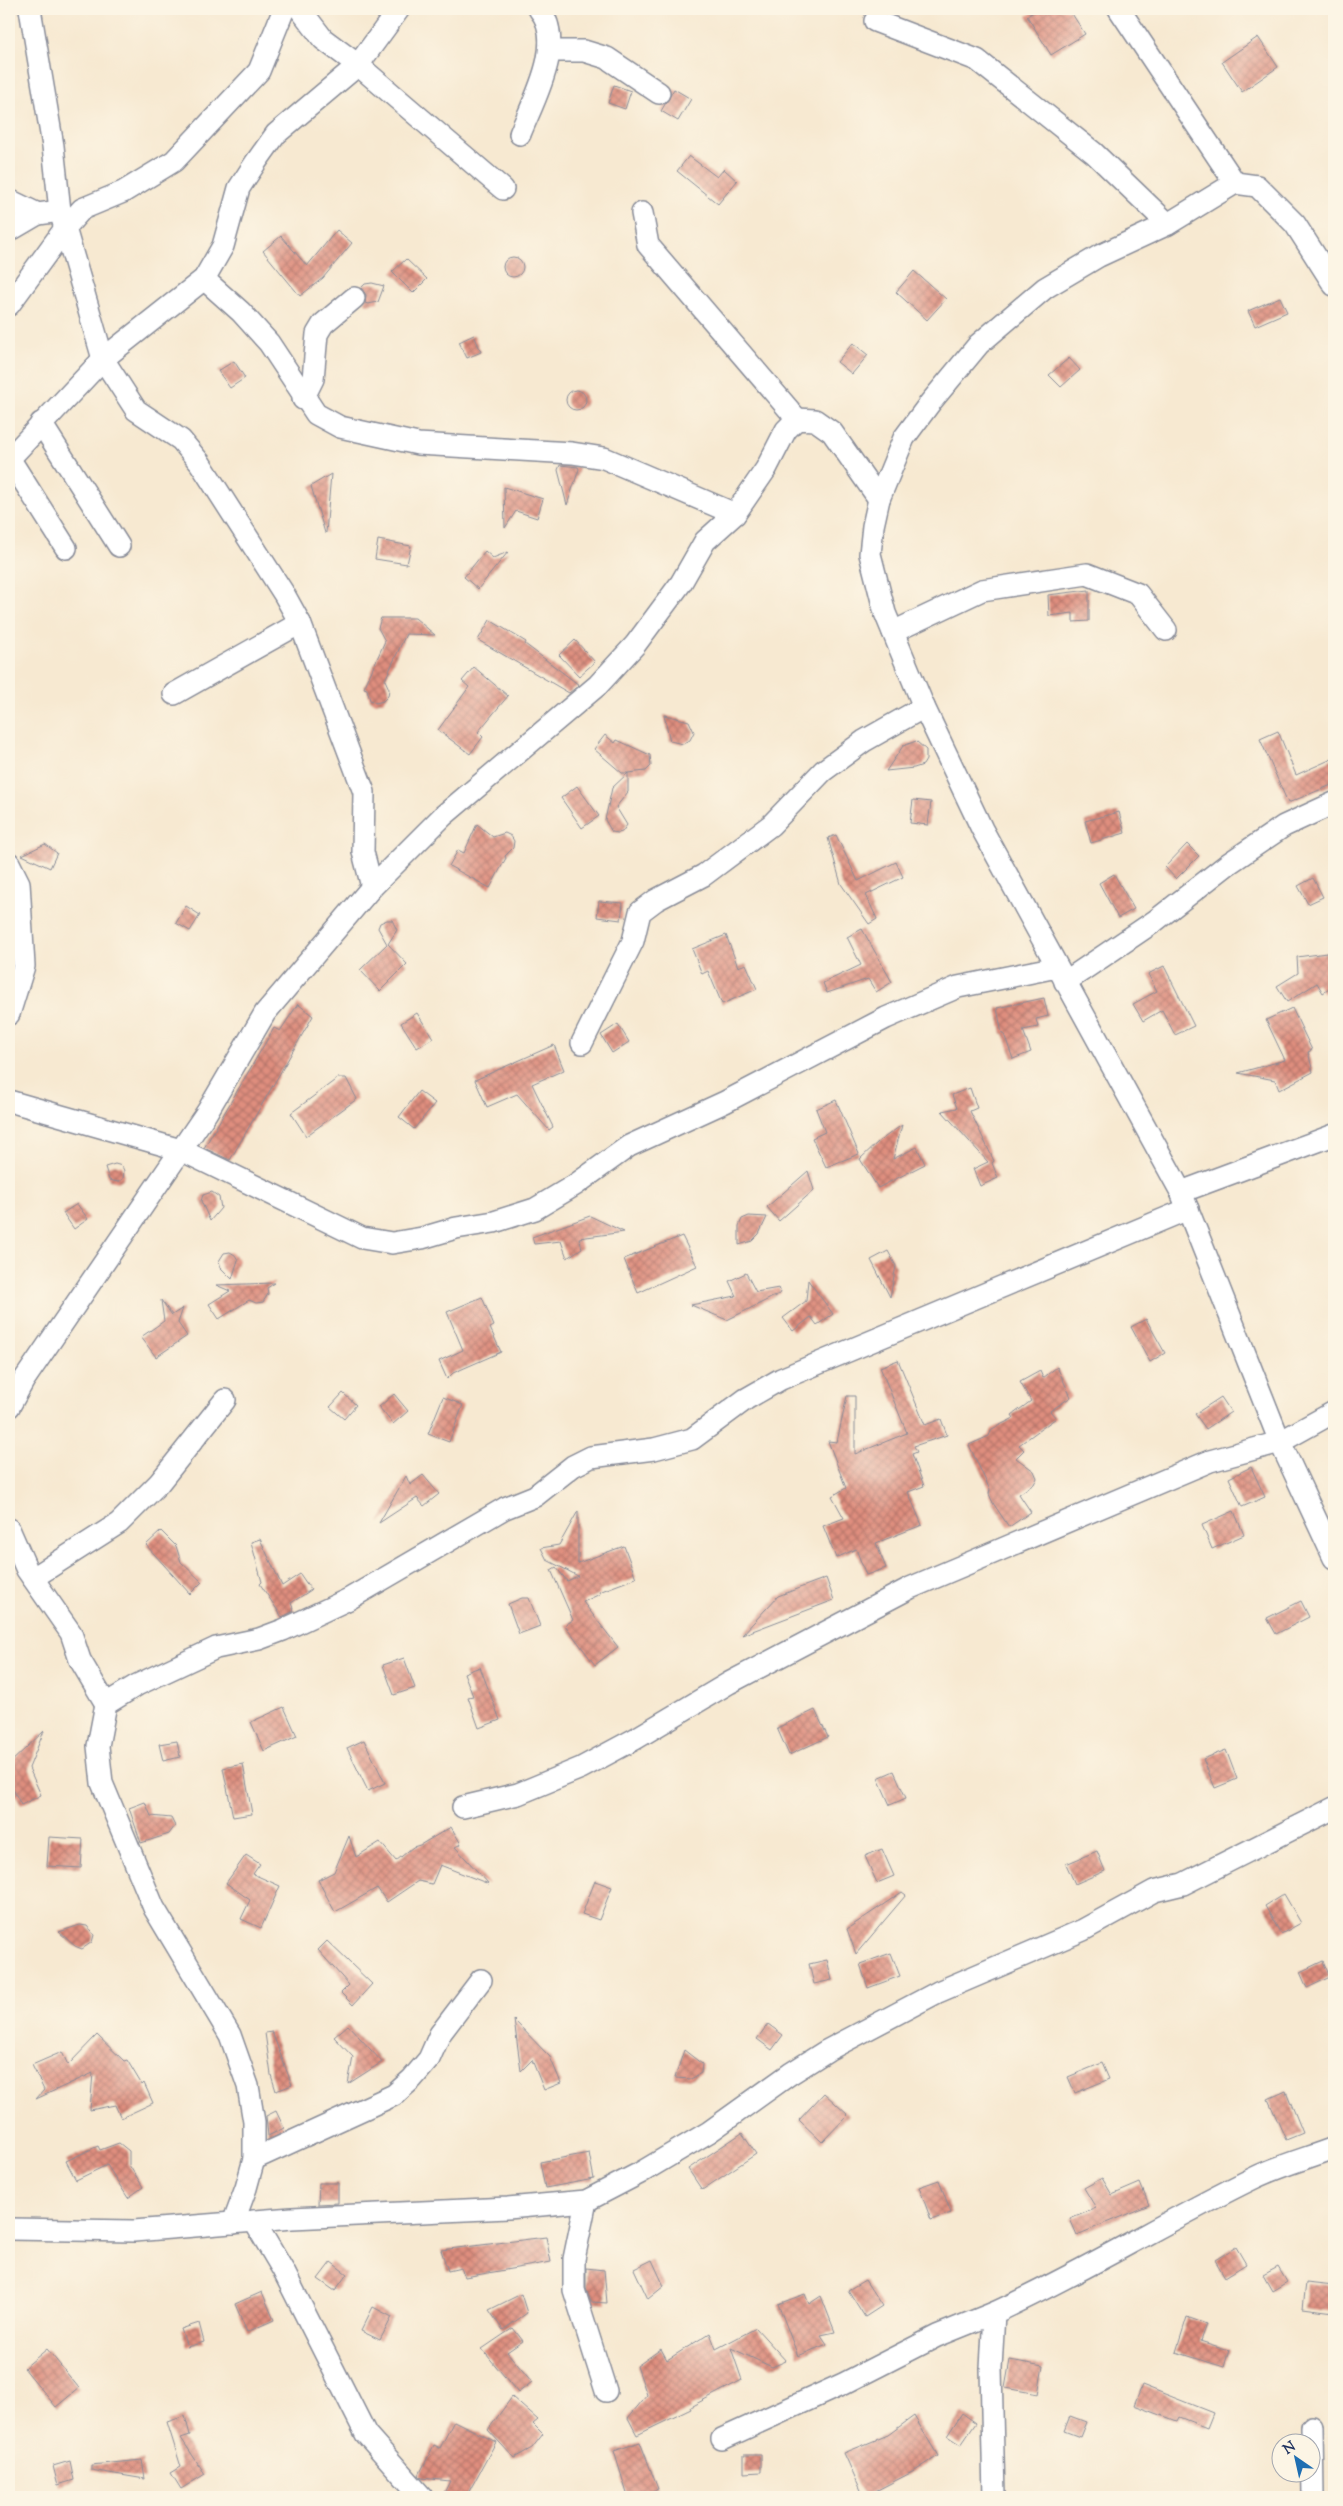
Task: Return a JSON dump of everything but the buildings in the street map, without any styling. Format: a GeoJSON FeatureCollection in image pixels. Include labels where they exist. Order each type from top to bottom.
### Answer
{"type":"FeatureCollection","features":[{"type":"Feature","properties":{"kind":"street"},"geometry":{"type":"LineString","coordinates":[[30,9],[63,219],[103,359],[136,410],[181,440],[200,463],[284,594],[300,623],[364,792],[363,852],[372,887]]}},
{"type":"Feature","properties":{"kind":"street"},"geometry":{"type":"LineString","coordinates":[[9,305],[63,219],[123,192],[174,161],[259,70],[284,9]]}},
{"type":"Feature","properties":{"kind":"street"},"geometry":{"type":"LineString","coordinates":[[300,9],[323,39],[358,66],[503,189]]}},
{"type":"Feature","properties":{"kind":"street"},"geometry":{"type":"LineString","coordinates":[[66,548],[9,458],[103,359],[204,279],[223,246],[239,188],[276,134],[358,66],[399,9]]}},
{"type":"Feature","properties":{"kind":"street"},"geometry":{"type":"LineString","coordinates":[[520,134],[539,86],[550,51],[548,32],[539,9]]}},
{"type":"Feature","properties":{"kind":"street"},"geometry":{"type":"LineString","coordinates":[[1119,9],[1235,184]]}},
{"type":"Feature","properties":{"kind":"street"},"geometry":{"type":"LineString","coordinates":[[875,21],[977,60],[1094,153],[1168,224]]}},
{"type":"Feature","properties":{"kind":"street"},"geometry":{"type":"LineString","coordinates":[[550,51],[584,51],[607,58],[659,93]]}},
{"type":"Feature","properties":{"kind":"street"},"geometry":{"type":"LineString","coordinates":[[1334,285],[1295,224],[1270,197],[1256,186],[1235,184],[1168,224],[1099,256],[1045,288],[979,344],[930,403],[904,438],[879,499],[873,526],[870,554],[885,613],[924,707],[982,829],[1184,1201],[1280,1442],[1334,1558]]}},
{"type":"Feature","properties":{"kind":"street"},"geometry":{"type":"LineString","coordinates":[[9,200],[38,214],[63,219]]}},
{"type":"Feature","properties":{"kind":"street"},"geometry":{"type":"LineString","coordinates":[[642,213],[648,245],[797,419],[815,420],[832,432],[879,499]]}},
{"type":"Feature","properties":{"kind":"street"},"geometry":{"type":"LineString","coordinates":[[9,231],[38,214]]}},
{"type":"Feature","properties":{"kind":"street"},"geometry":{"type":"LineString","coordinates":[[204,279],[241,312],[269,343],[304,399],[316,414],[340,427],[418,444],[572,453],[604,458],[735,514]]}},
{"type":"Feature","properties":{"kind":"street"},"geometry":{"type":"LineString","coordinates":[[304,399],[313,379],[317,334],[323,324],[354,298]]}},
{"type":"Feature","properties":{"kind":"street"},"geometry":{"type":"LineString","coordinates":[[9,1407],[24,1380],[207,1112],[265,1013],[372,887],[443,816],[598,685],[641,637],[681,583],[705,541],[735,514],[766,469],[786,430],[797,419]]}},
{"type":"Feature","properties":{"kind":"street"},"geometry":{"type":"LineString","coordinates":[[41,423],[119,546]]}},
{"type":"Feature","properties":{"kind":"street"},"geometry":{"type":"LineString","coordinates":[[893,632],[982,590],[1087,574],[1138,594],[1166,630]]}},
{"type":"Feature","properties":{"kind":"street"},"geometry":{"type":"LineString","coordinates":[[174,694],[300,623]]}},
{"type":"Feature","properties":{"kind":"street"},"geometry":{"type":"LineString","coordinates":[[582,1043],[633,941],[640,912],[656,900],[704,875],[771,825],[823,770],[856,747],[924,707]]}},
{"type":"Feature","properties":{"kind":"street"},"geometry":{"type":"LineString","coordinates":[[9,1101],[181,1150],[362,1238],[392,1244],[456,1228],[494,1222],[536,1209],[575,1185],[629,1146],[725,1102],[904,1010],[958,987],[1061,975],[1155,921],[1228,864],[1284,826],[1334,803]]}},
{"type":"Feature","properties":{"kind":"street"},"geometry":{"type":"LineString","coordinates":[[9,863],[19,883],[24,966],[9,1014]]}},
{"type":"Feature","properties":{"kind":"street"},"geometry":{"type":"LineString","coordinates":[[106,1704],[137,1685],[216,1648],[275,1633],[349,1599],[505,1508],[535,1496],[573,1466],[591,1457],[654,1449],[692,1439],[746,1399],[781,1379],[1334,1135]]}},
{"type":"Feature","properties":{"kind":"street"},"geometry":{"type":"LineString","coordinates":[[33,1578],[119,1523],[159,1483],[224,1400]]}},
{"type":"Feature","properties":{"kind":"street"},"geometry":{"type":"LineString","coordinates":[[463,1807],[518,1794],[581,1768],[635,1739],[729,1682],[910,1588],[1210,1461],[1280,1442],[1334,1412]]}},
{"type":"Feature","properties":{"kind":"street"},"geometry":{"type":"LineString","coordinates":[[9,1529],[33,1578],[71,1633],[80,1660],[106,1704],[98,1746],[102,1783],[154,1908],[230,2035],[242,2067],[252,2106],[254,2159],[233,2223]]}},
{"type":"Feature","properties":{"kind":"street"},"geometry":{"type":"LineString","coordinates":[[9,2229],[134,2231],[254,2221],[508,2208],[586,2201],[640,2173],[709,2132],[790,2074],[828,2050],[930,1996],[1083,1930],[1154,1891],[1192,1880],[1334,1808]]}},
{"type":"Feature","properties":{"kind":"street"},"geometry":{"type":"LineString","coordinates":[[254,2159],[394,2095],[412,2079],[429,2059],[440,2034],[481,1980]]}},
{"type":"Feature","properties":{"kind":"street"},"geometry":{"type":"LineString","coordinates":[[722,2439],[843,2384],[937,2336],[1055,2286],[1158,2227],[1258,2176],[1334,2148]]}},
{"type":"Feature","properties":{"kind":"street"},"geometry":{"type":"LineString","coordinates":[[586,2201],[574,2259],[574,2290],[606,2391]]}},
{"type":"Feature","properties":{"kind":"street"},"geometry":{"type":"LineString","coordinates":[[254,2221],[282,2270],[366,2434],[422,2497]]}},
{"type":"Feature","properties":{"kind":"street"},"geometry":{"type":"LineString","coordinates":[[994,2313],[991,2368],[994,2497]]}},
{"type":"Feature","properties":{"kind":"street"},"geometry":{"type":"LineString","coordinates":[[1312,2428],[1313,2497]]}}]}
